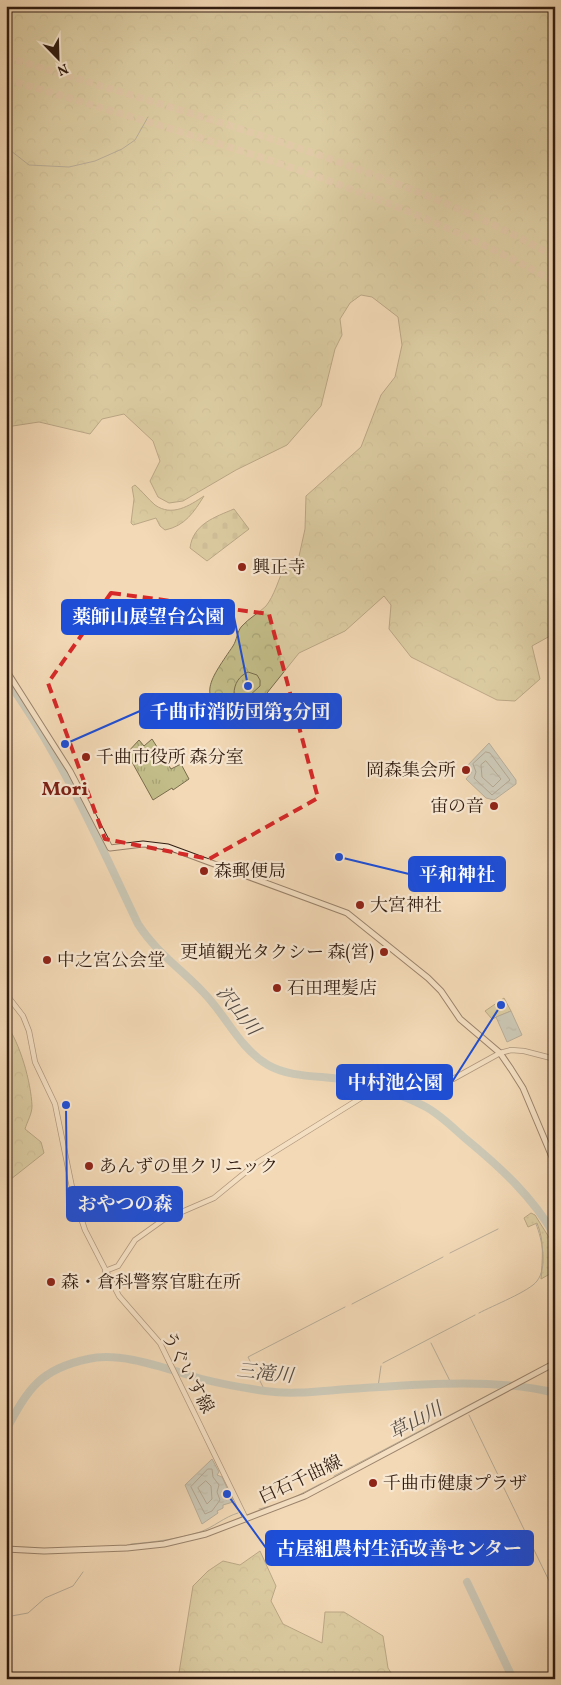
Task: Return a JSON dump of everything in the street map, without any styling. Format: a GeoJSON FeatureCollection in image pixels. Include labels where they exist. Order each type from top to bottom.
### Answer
{"type":"FeatureCollection","features":[{"type":"Feature","properties":{"kind":"main road"},"geometry":{"type":"LineString","coordinates":[[6,670],[70,771],[110,848],[143,844],[168,847],[347,913],[428,978],[441,991],[460,1018],[500,1053],[523,1088],[555,1164]]}},
{"type":"Feature","properties":{"kind":"main road","name":"白石千曲線"},"geometry":{"type":"LineString","coordinates":[[6,1549],[44,1551],[164,1544],[193,1538],[305,1496],[555,1363]]}},
{"type":"Feature","properties":{"kind":"street","name":"うぐいす線"},"geometry":{"type":"LineString","coordinates":[[6,994],[25,1022],[35,1062],[55,1104],[79,1216],[119,1296],[156,1337],[163,1349],[246,1519]]}},
{"type":"Feature","properties":{"kind":"street"},"geometry":{"type":"LineString","coordinates":[[105,1271],[118,1266],[135,1240],[163,1220],[214,1198],[258,1162],[370,1091],[377,1084],[396,1076],[433,1082],[453,1079],[500,1053],[521,1050],[555,1059]]}},
{"type":"Feature","properties":{"kind":"highlighted area"},"geometry":{"type":"Polygon","coordinates":[[[111,593],[269,614],[318,798],[209,859],[105,839],[48,683],[111,593]]]}},
{"type":"Feature","properties":{"kind":"green space"},"geometry":{"type":"Polygon","coordinates":[[[6,6],[555,6],[555,642],[550,636],[532,646],[540,679],[515,701],[497,700],[411,657],[389,629],[391,605],[384,596],[345,631],[299,653],[263,698],[252,708],[239,714],[224,709],[215,703],[210,695],[213,678],[234,644],[240,628],[269,602],[284,567],[298,561],[305,529],[306,496],[361,447],[381,395],[395,377],[402,345],[398,317],[372,297],[361,295],[350,303],[340,319],[342,335],[335,349],[321,406],[287,445],[236,470],[183,501],[169,503],[158,497],[150,481],[160,461],[153,441],[124,414],[102,419],[90,434],[39,422],[6,427],[6,6]]]}},
{"type":"Feature","properties":{"kind":"green space"},"geometry":{"type":"Polygon","coordinates":[[[135,485],[155,505],[168,510],[180,509],[204,496],[188,518],[172,528],[165,530],[160,526],[156,518],[133,525],[131,523],[134,499],[132,487],[135,485]]]}},
{"type":"Feature","properties":{"kind":"green space"},"geometry":{"type":"Polygon","coordinates":[[[234,509],[249,529],[207,561],[190,548],[195,533],[200,527],[206,522],[234,509]]]}},
{"type":"Feature","properties":{"kind":"green space"},"geometry":{"type":"Polygon","coordinates":[[[248,672],[257,675],[260,680],[260,686],[248,697],[238,698],[234,694],[236,684],[248,672]]]}},
{"type":"Feature","properties":{"kind":"green space"},"geometry":{"type":"Polygon","coordinates":[[[152,739],[171,769],[181,764],[189,779],[153,800],[127,753],[139,740],[144,746],[152,739]]]}},
{"type":"Feature","properties":{"kind":"green space"},"geometry":{"type":"Polygon","coordinates":[[[504,998],[511,1011],[492,1019],[485,1011],[504,998]]]}},
{"type":"Feature","properties":{"kind":"green space"},"geometry":{"type":"Polygon","coordinates":[[[6,1024],[16,1041],[24,1063],[31,1096],[32,1109],[25,1129],[41,1142],[44,1153],[6,1183],[6,1024]]]}},
{"type":"Feature","properties":{"kind":"green space"},"geometry":{"type":"Polygon","coordinates":[[[531,1213],[535,1215],[555,1247],[555,1271],[541,1279],[542,1251],[540,1230],[537,1223],[528,1227],[524,1218],[531,1213]]]}},
{"type":"Feature","properties":{"kind":"green space"},"geometry":{"type":"Polygon","coordinates":[[[260,1551],[276,1586],[271,1601],[283,1624],[322,1643],[325,1612],[344,1612],[383,1636],[388,1668],[395,1679],[178,1679],[193,1586],[208,1571],[223,1561],[240,1565],[260,1551]]]}},
{"type":"Feature","properties":{"kind":"water"},"geometry":{"type":"Polygon","coordinates":[[[489,743],[516,780],[516,784],[494,800],[486,798],[466,779],[472,772],[466,767],[489,743]]]}},
{"type":"Feature","properties":{"kind":"water"},"geometry":{"type":"Polygon","coordinates":[[[511,1011],[522,1035],[507,1042],[496,1017],[511,1011]]]}},
{"type":"Feature","properties":{"kind":"water"},"geometry":{"type":"Polygon","coordinates":[[[212,1459],[219,1472],[217,1475],[222,1477],[227,1488],[221,1492],[226,1500],[232,1497],[233,1502],[223,1505],[223,1508],[217,1511],[218,1513],[202,1524],[185,1485],[212,1459]]]}},
{"type":"Feature","properties":{"kind":"waterway"},"geometry":{"type":"LineString","coordinates":[[6,147],[29,165],[69,167],[95,161],[122,149],[135,140],[148,117]]}},
{"type":"Feature","properties":{"kind":"waterway","name":"沢山川"},"geometry":{"type":"LineString","coordinates":[[6,679],[26,708],[78,798],[138,924],[161,952],[211,1001],[249,1050],[268,1065],[288,1073],[353,1081],[398,1095],[430,1109],[515,1183],[536,1208],[555,1236]]}},
{"type":"Feature","properties":{"kind":"waterway"},"geometry":{"type":"LineString","coordinates":[[479,1313],[519,1294],[537,1281],[542,1268],[543,1253],[536,1224]]}},
{"type":"Feature","properties":{"kind":"waterway"},"geometry":{"type":"LineString","coordinates":[[450,1253],[498,1229]]}},
{"type":"Feature","properties":{"kind":"waterway"},"geometry":{"type":"LineString","coordinates":[[352,1304],[443,1257]]}},
{"type":"Feature","properties":{"kind":"waterway"},"geometry":{"type":"LineString","coordinates":[[265,1391],[248,1357],[345,1307]]}},
{"type":"Feature","properties":{"kind":"waterway"},"geometry":{"type":"LineString","coordinates":[[383,1363],[475,1315]]}},
{"type":"Feature","properties":{"kind":"waterway"},"geometry":{"type":"LineString","coordinates":[[431,1343],[452,1385]]}},
{"type":"Feature","properties":{"kind":"waterway","name":"三滝川"},"geometry":{"type":"LineString","coordinates":[[6,1430],[29,1392],[47,1375],[72,1363],[101,1357],[130,1359],[210,1381],[286,1393],[452,1384],[505,1385],[555,1393]]}},
{"type":"Feature","properties":{"kind":"waterway"},"geometry":{"type":"LineString","coordinates":[[378,1387],[381,1366]]}},
{"type":"Feature","properties":{"kind":"waterway","name":"草山川"},"geometry":{"type":"LineString","coordinates":[[334,1476],[507,1385]]}},
{"type":"Feature","properties":{"kind":"waterway"},"geometry":{"type":"LineString","coordinates":[[469,1415],[499,1477]]}},
{"type":"Feature","properties":{"kind":"waterway"},"geometry":{"type":"LineString","coordinates":[[501,1482],[555,1593]]}},
{"type":"Feature","properties":{"kind":"waterway","name":"草山川"},"geometry":{"type":"LineString","coordinates":[[295,1497],[322,1483]]}},
{"type":"Feature","properties":{"kind":"waterway","name":"草山川"},"geometry":{"type":"LineString","coordinates":[[259,1509],[275,1505]]}},
{"type":"Feature","properties":{"kind":"waterway","name":"草山川"},"geometry":{"type":"LineString","coordinates":[[131,1544],[166,1540],[192,1534],[205,1530],[238,1513]]}},
{"type":"Feature","properties":{"kind":"waterway","name":"草山川"},"geometry":{"type":"LineString","coordinates":[[6,1617],[28,1613],[45,1598],[73,1586],[83,1572]]}},
{"type":"Feature","properties":{"kind":"waterway"},"geometry":{"type":"LineString","coordinates":[[467,1582],[513,1679]]}},
{"type":"Feature","properties":{"kind":"tunnel"},"geometry":{"type":"LineString","coordinates":[[6,57],[162,104],[347,165],[468,213],[527,241],[555,257]]}},
{"type":"Feature","properties":{"kind":"tunnel"},"geometry":{"type":"LineString","coordinates":[[6,79],[216,143],[355,191],[423,218],[490,248],[555,282]]}},
{"type":"Feature","properties":{"kind":"place","name":"興正寺"},"geometry":{"type":"Point","coordinates":[242,567]}},
{"type":"Feature","properties":{"kind":"place","name":"薬師山展望台公園"},"geometry":{"type":"Point","coordinates":[248,686]}},
{"type":"Feature","properties":{"kind":"place","name":"千曲市消防団第3分団"},"geometry":{"type":"Point","coordinates":[65,744]}},
{"type":"Feature","properties":{"kind":"place","name":"千曲市役所 森分室"},"geometry":{"type":"Point","coordinates":[86,757]}},
{"type":"Feature","properties":{"kind":"place","name":"岡森集会所"},"geometry":{"type":"Point","coordinates":[466,770]}},
{"type":"Feature","properties":{"kind":"place","name":"宙の音"},"geometry":{"type":"Point","coordinates":[494,806]}},
{"type":"Feature","properties":{"kind":"place","name":"平和神社"},"geometry":{"type":"Point","coordinates":[339,857]}},
{"type":"Feature","properties":{"kind":"place","name":"森郵便局"},"geometry":{"type":"Point","coordinates":[204,871]}},
{"type":"Feature","properties":{"kind":"place","name":"大宮神社"},"geometry":{"type":"Point","coordinates":[360,905]}},
{"type":"Feature","properties":{"kind":"place","name":"更埴観光タクシー 森(営)"},"geometry":{"type":"Point","coordinates":[384,952]}},
{"type":"Feature","properties":{"kind":"place","name":"中之宮公会堂"},"geometry":{"type":"Point","coordinates":[47,960]}},
{"type":"Feature","properties":{"kind":"place","name":"石田理髪店"},"geometry":{"type":"Point","coordinates":[277,988]}},
{"type":"Feature","properties":{"kind":"place","name":"中村池公園"},"geometry":{"type":"Point","coordinates":[501,1005]}},
{"type":"Feature","properties":{"kind":"place","name":"おやつの森"},"geometry":{"type":"Point","coordinates":[66,1105]}},
{"type":"Feature","properties":{"kind":"place","name":"あんずの里クリニック"},"geometry":{"type":"Point","coordinates":[89,1166]}},
{"type":"Feature","properties":{"kind":"place","name":"森・倉科警察官駐在所"},"geometry":{"type":"Point","coordinates":[51,1282]}},
{"type":"Feature","properties":{"kind":"place","name":"千曲市健康プラザ"},"geometry":{"type":"Point","coordinates":[373,1483]}},
{"type":"Feature","properties":{"kind":"place","name":"古屋組農村生活改善センター"},"geometry":{"type":"Point","coordinates":[227,1494]}},
{"type":"Feature","properties":{"kind":"district","name":"Mori"},"geometry":{"type":"Point","coordinates":[65,788]}}]}
